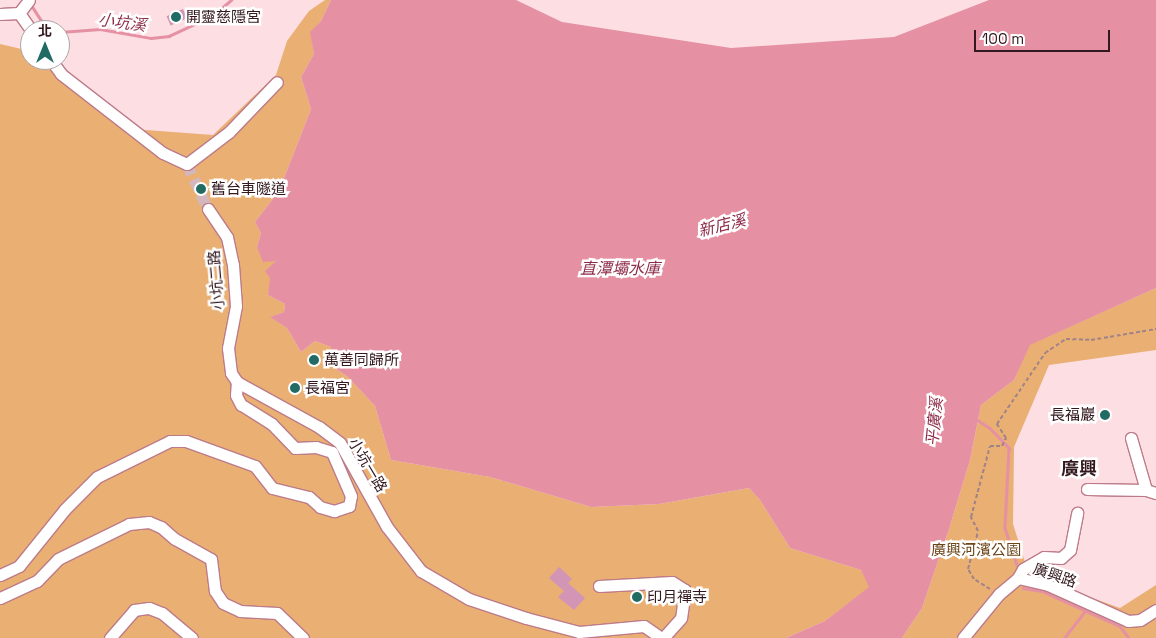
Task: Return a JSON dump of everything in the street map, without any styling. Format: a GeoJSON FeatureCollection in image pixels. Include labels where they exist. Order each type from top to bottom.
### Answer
{"type":"FeatureCollection","features":[{"type":"Feature","properties":{"kind":"street"},"geometry":{"type":"LineString","coordinates":[[0,14],[24,6],[28,20]]}},
{"type":"Feature","properties":{"kind":"street"},"geometry":{"type":"LineString","coordinates":[[58,70],[61,74],[163,154],[187,164],[228,132],[277,82]]}},
{"type":"Feature","properties":{"kind":"street","name":"小坑二路"},"geometry":{"type":"LineString","coordinates":[[208,209],[227,237],[233,265],[236,306],[228,348],[231,373],[237,382]]}},
{"type":"Feature","properties":{"kind":"street","name":"小坑一路"},"geometry":{"type":"LineString","coordinates":[[0,574],[20,566],[65,509],[97,477],[170,442],[186,442],[255,466],[272,488],[309,497],[320,507],[334,511],[349,506],[351,496],[332,452],[316,447],[295,448],[272,424],[241,405],[236,395],[237,382],[319,427],[340,444],[387,527],[420,571],[469,599],[526,618],[579,632],[644,626],[662,638]]}},
{"type":"Feature","properties":{"kind":"street"},"geometry":{"type":"LineString","coordinates":[[1086,489],[1151,491],[1131,438]]}},
{"type":"Feature","properties":{"kind":"street"},"geometry":{"type":"LineString","coordinates":[[1018,578],[1023,569],[1044,557],[1061,558],[1070,550],[1077,513]]}},
{"type":"Feature","properties":{"kind":"street"},"geometry":{"type":"LineString","coordinates":[[0,598],[37,581],[58,559],[129,524],[148,522],[161,526],[175,539],[211,559],[215,591],[223,603],[240,611],[277,613],[303,638]]}},
{"type":"Feature","properties":{"kind":"street","name":"廣興路"},"geometry":{"type":"LineString","coordinates":[[963,638],[999,594],[1018,578],[1048,585],[1128,621],[1140,620],[1156,610]]}},
{"type":"Feature","properties":{"kind":"street"},"geometry":{"type":"LineString","coordinates":[[599,586],[672,582],[685,590],[681,618],[662,638]]}},
{"type":"Feature","properties":{"kind":"street"},"geometry":{"type":"LineString","coordinates":[[110,638],[134,610],[148,608],[162,613],[192,638]]}},
{"type":"Feature","properties":{"kind":"path"},"geometry":{"type":"LineString","coordinates":[[999,594],[974,579],[968,569],[978,531],[971,518],[990,446],[1002,446],[1006,438],[997,424],[1044,353],[1066,339],[1091,340],[1156,329]]}},
{"type":"Feature","properties":{"kind":"green space"},"geometry":{"type":"Polygon","coordinates":[[[325,0],[331,0],[321,21],[311,32],[314,54],[301,77],[311,109],[279,191],[255,222],[261,233],[257,247],[270,259],[276,260],[268,295],[285,304],[284,312],[271,317],[287,328],[301,352],[315,341],[331,347],[332,366],[348,377],[375,406],[391,460],[490,477],[591,507],[659,504],[749,488],[760,500],[790,548],[861,570],[870,587],[825,621],[786,638],[0,638],[0,44],[20,49],[20,70],[60,70],[132,129],[213,135],[276,75],[287,41],[309,11],[325,0]]]}},
{"type":"Feature","properties":{"kind":"green space","name":"廣興河濱公園"},"geometry":{"type":"Polygon","coordinates":[[[1156,288],[1156,350],[1049,365],[1014,447],[1013,524],[1029,575],[1120,608],[1156,585],[1156,638],[902,638],[922,608],[949,529],[970,460],[981,405],[1014,380],[1029,345],[1156,288]]]}},
{"type":"Feature","properties":{"kind":"water","name":"直潭壩水庫"},"geometry":{"type":"Polygon","coordinates":[[[331,0],[516,0],[562,22],[731,48],[894,37],[989,0],[1156,0],[1156,288],[1030,345],[1014,380],[981,405],[970,460],[949,529],[922,608],[902,638],[786,638],[825,621],[869,587],[861,570],[790,548],[760,500],[749,488],[659,504],[591,507],[490,477],[391,460],[375,406],[348,377],[332,366],[331,347],[315,341],[301,352],[287,328],[270,317],[284,312],[285,304],[268,295],[270,278],[265,271],[276,261],[263,262],[257,247],[261,233],[255,222],[279,191],[311,109],[301,77],[314,54],[310,32],[321,21],[331,0]]]}},
{"type":"Feature","properties":{"kind":"building","name":"開靈慈隱宮"},"geometry":{"type":"Polygon","coordinates":[[[183,9],[187,18],[171,25],[167,16],[183,9]]]}},
{"type":"Feature","properties":{"kind":"building"},"geometry":{"type":"Polygon","coordinates":[[[559,567],[572,579],[568,583],[585,598],[574,610],[558,597],[564,591],[549,578],[559,567]]]}},
{"type":"Feature","properties":{"kind":"waterway","name":"小坑溪"},"geometry":{"type":"LineString","coordinates":[[70,31],[100,29],[151,38],[169,36],[212,16],[231,0]]}},
{"type":"Feature","properties":{"kind":"waterway","name":"小坑溪"},"geometry":{"type":"LineString","coordinates":[[30,3],[41,20]]}},
{"type":"Feature","properties":{"kind":"waterway"},"geometry":{"type":"LineString","coordinates":[[976,419],[990,428],[1009,448],[1005,528],[1017,565]]}},
{"type":"Feature","properties":{"kind":"waterway"},"geometry":{"type":"LineString","coordinates":[[1023,588],[1042,591],[1120,626],[1129,638]]}},
{"type":"Feature","properties":{"kind":"waterway"},"geometry":{"type":"LineString","coordinates":[[1064,638],[1086,610]]}},
{"type":"Feature","properties":{"kind":"tunnel"},"geometry":{"type":"LineString","coordinates":[[187,164],[208,209]]}},
{"type":"Feature","properties":{"kind":"place","name":"開靈慈隱宮"},"geometry":{"type":"Point","coordinates":[176,17]}},
{"type":"Feature","properties":{"kind":"place","name":"舊台車隧道"},"geometry":{"type":"Point","coordinates":[201,189]}},
{"type":"Feature","properties":{"kind":"place","name":"萬善同歸所"},"geometry":{"type":"Point","coordinates":[314,360]}},
{"type":"Feature","properties":{"kind":"place","name":"長福宮"},"geometry":{"type":"Point","coordinates":[295,388]}},
{"type":"Feature","properties":{"kind":"place","name":"長福巖"},"geometry":{"type":"Point","coordinates":[1105,415]}},
{"type":"Feature","properties":{"kind":"place","name":"印月禪寺"},"geometry":{"type":"Point","coordinates":[637,597]}},
{"type":"Feature","properties":{"kind":"district","name":"廣興"},"geometry":{"type":"Point","coordinates":[1079,469]}},
{"type":"Feature","properties":{"kind":"water label","name":"新店溪"},"geometry":{"type":"Point","coordinates":[722,226]}},
{"type":"Feature","properties":{"kind":"water label","name":"平廣溪"},"geometry":{"type":"Point","coordinates":[935,422]}}]}
